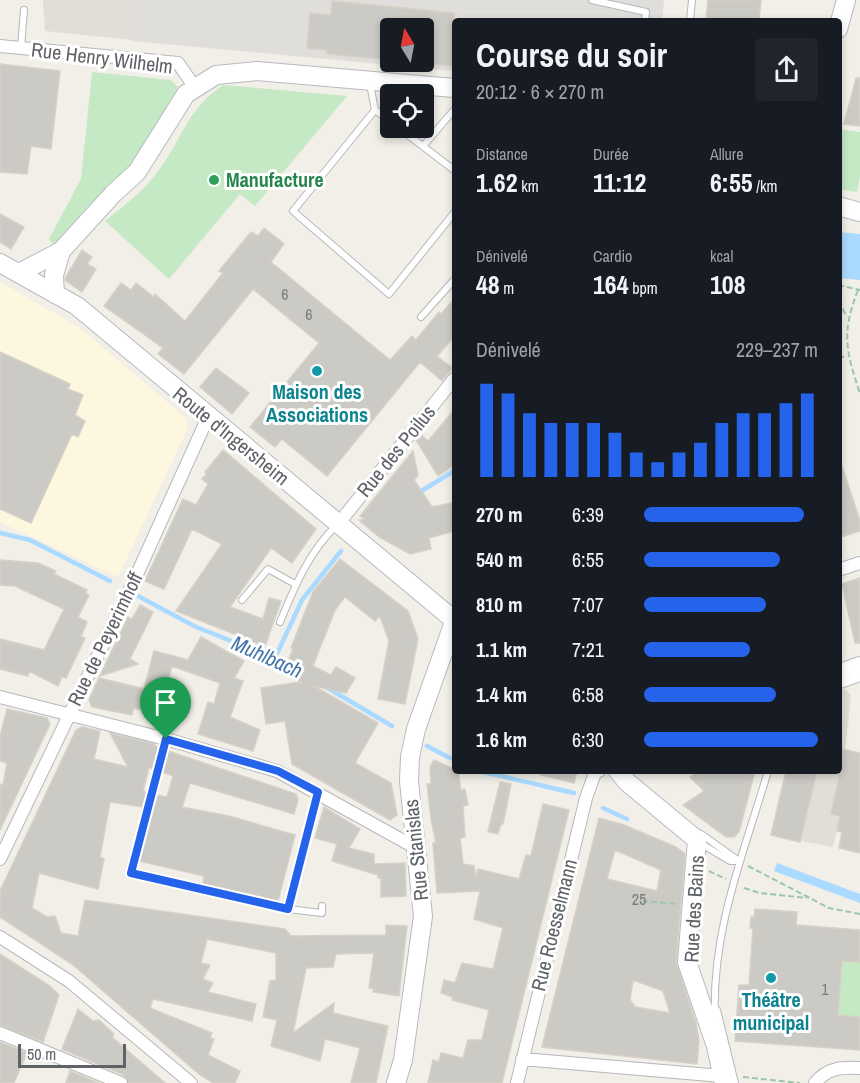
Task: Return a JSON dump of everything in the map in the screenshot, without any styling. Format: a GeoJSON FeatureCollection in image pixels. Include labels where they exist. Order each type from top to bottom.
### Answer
{"type":"FeatureCollection","features":[{"type":"Feature","properties":{"kind":"main road"},"geometry":{"type":"LineString","coordinates":[[841,18],[846,0]]}},
{"type":"Feature","properties":{"kind":"main road","name":"Rue Henry Wilhelm"},"geometry":{"type":"LineString","coordinates":[[19,273],[61,251],[113,194],[137,172],[152,152],[177,105],[194,86],[216,75],[236,71],[452,88]]}},
{"type":"Feature","properties":{"kind":"main road","name":"Rue Henry Wilhelm"},"geometry":{"type":"LineString","coordinates":[[55,294],[54,275],[61,251]]}},
{"type":"Feature","properties":{"kind":"main road","name":"Route d'Ingersheim"},"geometry":{"type":"LineString","coordinates":[[0,263],[77,306],[452,619]]}},
{"type":"Feature","properties":{"kind":"main road","name":"Rue Stanislas"},"geometry":{"type":"LineString","coordinates":[[396,1083],[403,1060],[423,916],[412,807],[410,757],[416,729],[452,627]]}},
{"type":"Feature","properties":{"kind":"main road"},"geometry":{"type":"LineString","coordinates":[[436,672],[452,662]]}},
{"type":"Feature","properties":{"kind":"main road"},"geometry":{"type":"LineString","coordinates":[[621,774],[697,840]]}},
{"type":"Feature","properties":{"kind":"main road","name":"Rue des Bains"},"geometry":{"type":"LineString","coordinates":[[697,840],[687,962],[728,1079]]}},
{"type":"Feature","properties":{"kind":"street","name":"Rue Henry Wilhelm"},"geometry":{"type":"LineString","coordinates":[[0,46],[178,63],[194,86]]}},
{"type":"Feature","properties":{"kind":"street","name":"Rue des Poilus"},"geometry":{"type":"LineString","coordinates":[[339,523],[452,382]]}},
{"type":"Feature","properties":{"kind":"street","name":"Rue de Peyerimhoff"},"geometry":{"type":"LineString","coordinates":[[0,859],[138,572],[208,417]]}},
{"type":"Feature","properties":{"kind":"street"},"geometry":{"type":"LineString","coordinates":[[842,569],[860,563]]}},
{"type":"Feature","properties":{"kind":"street"},"geometry":{"type":"LineString","coordinates":[[0,697],[69,713],[278,771],[418,849]]}},
{"type":"Feature","properties":{"kind":"street","name":"Rue Roesselmann"},"geometry":{"type":"LineString","coordinates":[[517,1083],[586,798],[595,774]]}},
{"type":"Feature","properties":{"kind":"street"},"geometry":{"type":"LineString","coordinates":[[0,937],[69,981],[191,1083]]}},
{"type":"Feature","properties":{"kind":"street"},"geometry":{"type":"LineString","coordinates":[[0,1034],[121,1083]]}},
{"type":"Feature","properties":{"kind":"street"},"geometry":{"type":"LineString","coordinates":[[522,1059],[728,1079]]}},
{"type":"Feature","properties":{"kind":"street"},"geometry":{"type":"LineString","coordinates":[[815,1083],[822,1074],[841,1067],[860,1068]]}},
{"type":"Feature","properties":{"kind":"lane"},"geometry":{"type":"LineString","coordinates":[[592,0],[646,12],[645,18]]}},
{"type":"Feature","properties":{"kind":"lane"},"geometry":{"type":"LineString","coordinates":[[690,18],[692,0]]}},
{"type":"Feature","properties":{"kind":"lane"},"geometry":{"type":"LineString","coordinates":[[21,48],[24,10]]}},
{"type":"Feature","properties":{"kind":"lane"},"geometry":{"type":"LineString","coordinates":[[370,82],[375,110],[380,114]]}},
{"type":"Feature","properties":{"kind":"lane"},"geometry":{"type":"LineString","coordinates":[[375,110],[293,211],[389,294],[452,215]]}},
{"type":"Feature","properties":{"kind":"lane"},"geometry":{"type":"LineString","coordinates":[[424,146],[452,112]]}},
{"type":"Feature","properties":{"kind":"lane"},"geometry":{"type":"LineString","coordinates":[[413,138],[452,168]]}},
{"type":"Feature","properties":{"kind":"lane"},"geometry":{"type":"LineString","coordinates":[[421,317],[452,282]]}},
{"type":"Feature","properties":{"kind":"lane"},"geometry":{"type":"LineString","coordinates":[[280,622],[295,584],[326,535],[339,523]]}},
{"type":"Feature","properties":{"kind":"lane"},"geometry":{"type":"LineString","coordinates":[[242,600],[268,569],[295,584]]}},
{"type":"Feature","properties":{"kind":"lane"},"geometry":{"type":"LineString","coordinates":[[166,739],[131,873],[288,909],[322,913],[322,906]]}},
{"type":"Feature","properties":{"kind":"lane"},"geometry":{"type":"LineString","coordinates":[[629,774],[703,837],[739,861]]}},
{"type":"Feature","properties":{"kind":"lane","name":"Rue des Bains"},"geometry":{"type":"LineString","coordinates":[[716,1046],[714,970],[731,887],[767,774]]}},
{"type":"Feature","properties":{"kind":"lane"},"geometry":{"type":"LineString","coordinates":[[288,909],[318,792]]}},
{"type":"Feature","properties":{"kind":"lane"},"geometry":{"type":"LineString","coordinates":[[697,840],[730,861],[739,861]]}},
{"type":"Feature","properties":{"kind":"lane","name":"Rue des Bains"},"geometry":{"type":"LineString","coordinates":[[713,995],[728,1079]]}},
{"type":"Feature","properties":{"kind":"path"},"geometry":{"type":"LineString","coordinates":[[842,286],[859,290],[847,317],[848,356],[860,394]]}},
{"type":"Feature","properties":{"kind":"path"},"geometry":{"type":"LineString","coordinates":[[842,308],[847,317]]}},
{"type":"Feature","properties":{"kind":"path"},"geometry":{"type":"LineString","coordinates":[[842,357],[848,356]]}},
{"type":"Feature","properties":{"kind":"path"},"geometry":{"type":"LineString","coordinates":[[739,861],[829,908],[860,914]]}},
{"type":"Feature","properties":{"kind":"path"},"geometry":{"type":"LineString","coordinates":[[642,901],[692,905]]}},
{"type":"Feature","properties":{"kind":"path"},"geometry":{"type":"LineString","coordinates":[[728,1079],[800,1083]]}},
{"type":"Feature","properties":{"kind":"shaded area"},"geometry":{"type":"Polygon","coordinates":[[[43,0],[130,0],[133,40],[45,31],[43,0]]]}},
{"type":"Feature","properties":{"kind":"shaded area"},"geometry":{"type":"Polygon","coordinates":[[[130,0],[664,0],[662,18],[452,18],[452,71],[434,69],[434,18],[380,18],[380,64],[133,41],[130,0]]]}},
{"type":"Feature","properties":{"kind":"shaded area"},"geometry":{"type":"Polygon","coordinates":[[[0,282],[80,328],[186,418],[188,428],[118,577],[0,522],[0,282]]]}},
{"type":"Feature","properties":{"kind":"shaded area"},"geometry":{"type":"Polygon","coordinates":[[[845,689],[851,695],[842,778],[848,780],[833,847],[771,835],[785,774],[842,774],[842,690],[845,689]]]}},
{"type":"Feature","properties":{"kind":"green space"},"geometry":{"type":"Polygon","coordinates":[[[92,72],[171,80],[178,87],[133,164],[91,203],[53,245],[49,239],[81,179],[92,72]]]}},
{"type":"Feature","properties":{"kind":"green space","name":"Manufacture"},"geometry":{"type":"Polygon","coordinates":[[[223,85],[347,96],[255,206],[240,194],[169,279],[105,221],[147,185],[167,158],[193,114],[211,94],[223,85]]]}},
{"type":"Feature","properties":{"kind":"green space"},"geometry":{"type":"Polygon","coordinates":[[[842,130],[860,132],[860,176],[857,192],[842,190],[842,130]]]}},
{"type":"Feature","properties":{"kind":"green space"},"geometry":{"type":"Polygon","coordinates":[[[842,961],[860,962],[860,1017],[838,1015],[842,961]]]}},
{"type":"Feature","properties":{"kind":"water"},"geometry":{"type":"Polygon","coordinates":[[[842,232],[860,234],[860,280],[842,278],[842,232]]]}},
{"type":"Feature","properties":{"kind":"water"},"geometry":{"type":"Polygon","coordinates":[[[777,863],[860,894],[860,903],[774,871],[777,863]]]}},
{"type":"Feature","properties":{"kind":"building"},"geometry":{"type":"Polygon","coordinates":[[[708,0],[761,0],[759,18],[706,18],[708,0]]]}},
{"type":"Feature","properties":{"kind":"building"},"geometry":{"type":"Polygon","coordinates":[[[332,1],[454,13],[454,18],[452,18],[452,66],[434,64],[434,18],[380,18],[380,59],[327,54],[327,50],[307,48],[310,13],[331,15],[332,1]]]}},
{"type":"Feature","properties":{"kind":"building"},"geometry":{"type":"Polygon","coordinates":[[[0,64],[60,71],[51,149],[31,146],[27,174],[0,172],[0,64]]]}},
{"type":"Feature","properties":{"kind":"building"},"geometry":{"type":"Polygon","coordinates":[[[856,78],[860,78],[860,126],[844,124],[856,78]]]}},
{"type":"Feature","properties":{"kind":"building"},"geometry":{"type":"Polygon","coordinates":[[[0,214],[24,227],[11,249],[0,242],[0,214]]]}},
{"type":"Feature","properties":{"kind":"building"},"geometry":{"type":"Polygon","coordinates":[[[264,228],[284,244],[271,262],[390,360],[412,336],[416,340],[439,312],[441,314],[452,301],[452,339],[437,356],[452,368],[442,381],[420,362],[327,476],[282,439],[275,447],[250,427],[319,343],[253,289],[184,374],[158,354],[163,348],[104,306],[121,283],[131,290],[136,283],[154,297],[155,294],[185,321],[223,273],[219,271],[251,232],[258,236],[264,228]]]}},
{"type":"Feature","properties":{"kind":"building"},"geometry":{"type":"Polygon","coordinates":[[[82,250],[92,257],[87,264],[96,269],[82,292],[65,278],[82,250]]]}},
{"type":"Feature","properties":{"kind":"building"},"geometry":{"type":"Polygon","coordinates":[[[0,352],[70,384],[68,389],[83,395],[75,415],[85,421],[78,437],[72,434],[31,523],[0,509],[0,352]]]}},
{"type":"Feature","properties":{"kind":"building"},"geometry":{"type":"Polygon","coordinates":[[[216,368],[249,393],[232,414],[200,387],[216,368]]]}},
{"type":"Feature","properties":{"kind":"building"},"geometry":{"type":"Polygon","coordinates":[[[452,412],[452,466],[438,476],[416,440],[420,434],[428,441],[452,412]]]}},
{"type":"Feature","properties":{"kind":"building"},"geometry":{"type":"Polygon","coordinates":[[[223,450],[316,529],[292,563],[271,548],[230,607],[263,619],[269,598],[281,601],[264,649],[256,647],[257,643],[176,611],[222,544],[192,529],[164,589],[145,581],[183,499],[196,505],[208,484],[202,479],[207,474],[205,472],[223,450]]]}},
{"type":"Feature","properties":{"kind":"building"},"geometry":{"type":"Polygon","coordinates":[[[413,451],[418,475],[414,480],[432,507],[452,503],[452,532],[429,538],[431,549],[410,554],[379,537],[359,520],[364,519],[360,516],[413,451]]]}},
{"type":"Feature","properties":{"kind":"building"},"geometry":{"type":"Polygon","coordinates":[[[842,466],[860,521],[860,531],[842,537],[842,466]]]}},
{"type":"Feature","properties":{"kind":"building"},"geometry":{"type":"Polygon","coordinates":[[[340,559],[408,611],[418,639],[405,704],[378,699],[389,641],[380,616],[375,621],[345,597],[335,610],[313,666],[331,675],[336,667],[355,678],[346,693],[314,686],[378,723],[355,763],[391,783],[397,815],[390,820],[292,764],[285,721],[266,724],[261,688],[300,682],[283,673],[293,649],[291,648],[313,592],[340,559]]]}},
{"type":"Feature","properties":{"kind":"building"},"geometry":{"type":"Polygon","coordinates":[[[0,560],[38,563],[56,571],[54,574],[87,590],[85,593],[89,595],[78,617],[87,622],[81,637],[85,638],[66,678],[62,677],[58,686],[29,671],[28,676],[0,669],[0,639],[44,650],[64,609],[15,586],[0,585],[0,560]]]}},
{"type":"Feature","properties":{"kind":"building"},"geometry":{"type":"Polygon","coordinates":[[[860,578],[860,643],[855,643],[842,584],[860,578]]]}},
{"type":"Feature","properties":{"kind":"building"},"geometry":{"type":"Polygon","coordinates":[[[140,605],[153,612],[130,659],[138,664],[100,676],[128,617],[132,619],[140,605]]]}},
{"type":"Feature","properties":{"kind":"building"},"geometry":{"type":"Polygon","coordinates":[[[201,637],[244,661],[234,678],[243,681],[230,717],[260,730],[253,751],[198,734],[208,702],[214,704],[220,683],[172,666],[165,694],[171,696],[166,717],[134,708],[132,715],[92,707],[89,700],[99,678],[144,689],[154,651],[188,660],[201,637]]]}},
{"type":"Feature","properties":{"kind":"building"},"geometry":{"type":"Polygon","coordinates":[[[7,709],[47,718],[50,724],[0,830],[0,784],[3,785],[7,763],[0,761],[0,736],[7,709]]]}},
{"type":"Feature","properties":{"kind":"building"},"geometry":{"type":"Polygon","coordinates":[[[82,727],[100,731],[94,759],[128,767],[110,733],[154,744],[158,748],[153,769],[149,767],[143,791],[147,792],[143,807],[110,802],[100,857],[104,859],[98,889],[39,873],[32,908],[47,917],[55,916],[61,933],[78,936],[85,900],[285,929],[291,936],[386,935],[386,925],[407,926],[399,996],[373,992],[374,989],[369,988],[374,953],[336,954],[333,967],[306,968],[293,1033],[334,1003],[333,1013],[388,1026],[376,1083],[351,1083],[360,1048],[325,1039],[320,1061],[271,1046],[277,1020],[263,1017],[270,981],[276,980],[276,953],[207,939],[201,963],[210,965],[203,979],[213,983],[208,992],[256,1004],[252,1021],[153,999],[150,1008],[212,1033],[210,1038],[214,1039],[208,1055],[240,1071],[235,1083],[213,1083],[200,1075],[72,964],[0,917],[0,891],[76,730],[82,727]]]}},
{"type":"Feature","properties":{"kind":"building"},"geometry":{"type":"Polygon","coordinates":[[[842,749],[860,753],[860,853],[839,848],[842,832],[837,831],[840,816],[831,814],[839,774],[842,774],[842,749]]]}},
{"type":"Feature","properties":{"kind":"building"},"geometry":{"type":"Polygon","coordinates":[[[168,751],[296,794],[298,800],[294,814],[190,783],[182,807],[229,816],[295,835],[278,901],[203,884],[204,876],[139,861],[157,795],[167,797],[173,776],[163,772],[168,751]]]}},
{"type":"Feature","properties":{"kind":"building"},"geometry":{"type":"Polygon","coordinates":[[[434,760],[452,768],[452,774],[458,774],[461,790],[465,789],[468,805],[463,806],[465,837],[460,838],[463,864],[474,866],[476,877],[478,869],[519,879],[526,855],[531,856],[543,804],[569,810],[502,1083],[428,1083],[433,1060],[439,1062],[441,1053],[463,1058],[468,1040],[482,1040],[489,1010],[452,1000],[453,997],[441,993],[444,980],[455,983],[462,963],[493,969],[503,928],[474,919],[480,891],[437,893],[433,843],[436,843],[427,784],[431,784],[430,767],[434,760]]]}},
{"type":"Feature","properties":{"kind":"building"},"geometry":{"type":"Polygon","coordinates":[[[541,774],[576,774],[574,783],[541,774]]]}},
{"type":"Feature","properties":{"kind":"building"},"geometry":{"type":"Polygon","coordinates":[[[694,774],[754,774],[739,832],[734,837],[726,837],[683,805],[704,791],[690,777],[694,774]]]}},
{"type":"Feature","properties":{"kind":"building"},"geometry":{"type":"Polygon","coordinates":[[[785,774],[816,774],[800,842],[771,835],[785,774]]]}},
{"type":"Feature","properties":{"kind":"building"},"geometry":{"type":"Polygon","coordinates":[[[500,782],[511,784],[503,824],[498,834],[488,832],[500,782]]]}},
{"type":"Feature","properties":{"kind":"building"},"geometry":{"type":"Polygon","coordinates":[[[324,807],[360,829],[349,848],[374,854],[374,864],[405,863],[406,896],[381,897],[381,878],[378,878],[378,875],[332,861],[337,844],[315,838],[324,807]]]}},
{"type":"Feature","properties":{"kind":"building"},"geometry":{"type":"Polygon","coordinates":[[[599,818],[624,825],[676,847],[685,854],[676,962],[696,1023],[699,1040],[697,1064],[542,1047],[599,818]],[[615,850],[607,879],[657,891],[661,870],[615,850]],[[633,980],[630,1000],[635,1007],[670,1013],[663,991],[633,980]]]}},
{"type":"Feature","properties":{"kind":"building"},"geometry":{"type":"Polygon","coordinates":[[[755,909],[797,912],[796,925],[860,930],[860,962],[842,961],[838,1015],[860,1017],[860,1050],[735,1041],[739,985],[749,985],[753,928],[750,928],[751,917],[754,917],[755,909]]]}},
{"type":"Feature","properties":{"kind":"building"},"geometry":{"type":"Polygon","coordinates":[[[0,954],[50,986],[59,995],[43,1042],[0,1025],[0,954]]]}},
{"type":"Feature","properties":{"kind":"building"},"geometry":{"type":"Polygon","coordinates":[[[78,1009],[93,1021],[99,1020],[114,1034],[112,1037],[165,1083],[129,1083],[124,1075],[62,1049],[78,1009]]]}},
{"type":"Feature","properties":{"kind":"building"},"geometry":{"type":"Polygon","coordinates":[[[0,1042],[27,1053],[14,1083],[0,1083],[0,1042]]]}},
{"type":"Feature","properties":{"kind":"building"},"geometry":{"type":"Polygon","coordinates":[[[70,1071],[99,1083],[66,1083],[70,1071]]]}},
{"type":"Feature","properties":{"kind":"waterway"},"geometry":{"type":"LineString","coordinates":[[418,493],[452,472]]}},
{"type":"Feature","properties":{"kind":"waterway","name":"Muhlbach"},"geometry":{"type":"LineString","coordinates":[[0,533],[30,540],[110,581]]}},
{"type":"Feature","properties":{"kind":"waterway"},"geometry":{"type":"LineString","coordinates":[[275,658],[302,600],[341,551]]}},
{"type":"Feature","properties":{"kind":"waterway","name":"Muhlbach"},"geometry":{"type":"LineString","coordinates":[[138,596],[194,626],[291,665]]}},
{"type":"Feature","properties":{"kind":"waterway","name":"Muhlbach"},"geometry":{"type":"LineString","coordinates":[[326,687],[392,726]]}},
{"type":"Feature","properties":{"kind":"waterway","name":"Muhlbach"},"geometry":{"type":"LineString","coordinates":[[427,746],[450,758]]}},
{"type":"Feature","properties":{"kind":"waterway","name":"Muhlbach"},"geometry":{"type":"LineString","coordinates":[[492,774],[574,793]]}},
{"type":"Feature","properties":{"kind":"waterway","name":"Muhlbach"},"geometry":{"type":"LineString","coordinates":[[603,808],[627,819]]}},
{"type":"Feature","properties":{"kind":"place","name":"Manufacture"},"geometry":{"type":"Point","coordinates":[214,180]}},
{"type":"Feature","properties":{"kind":"place","name":"Maison des Associations"},"geometry":{"type":"Point","coordinates":[317,371]}},
{"type":"Feature","properties":{"kind":"place","name":"Théâtre municipal"},"geometry":{"type":"Point","coordinates":[771,978]}},
{"type":"Feature","properties":{"kind":"route"},"geometry":{"type":"LineString","coordinates":[[166,739],[278,771],[318,792],[288,909],[131,873],[166,739]]}}]}
